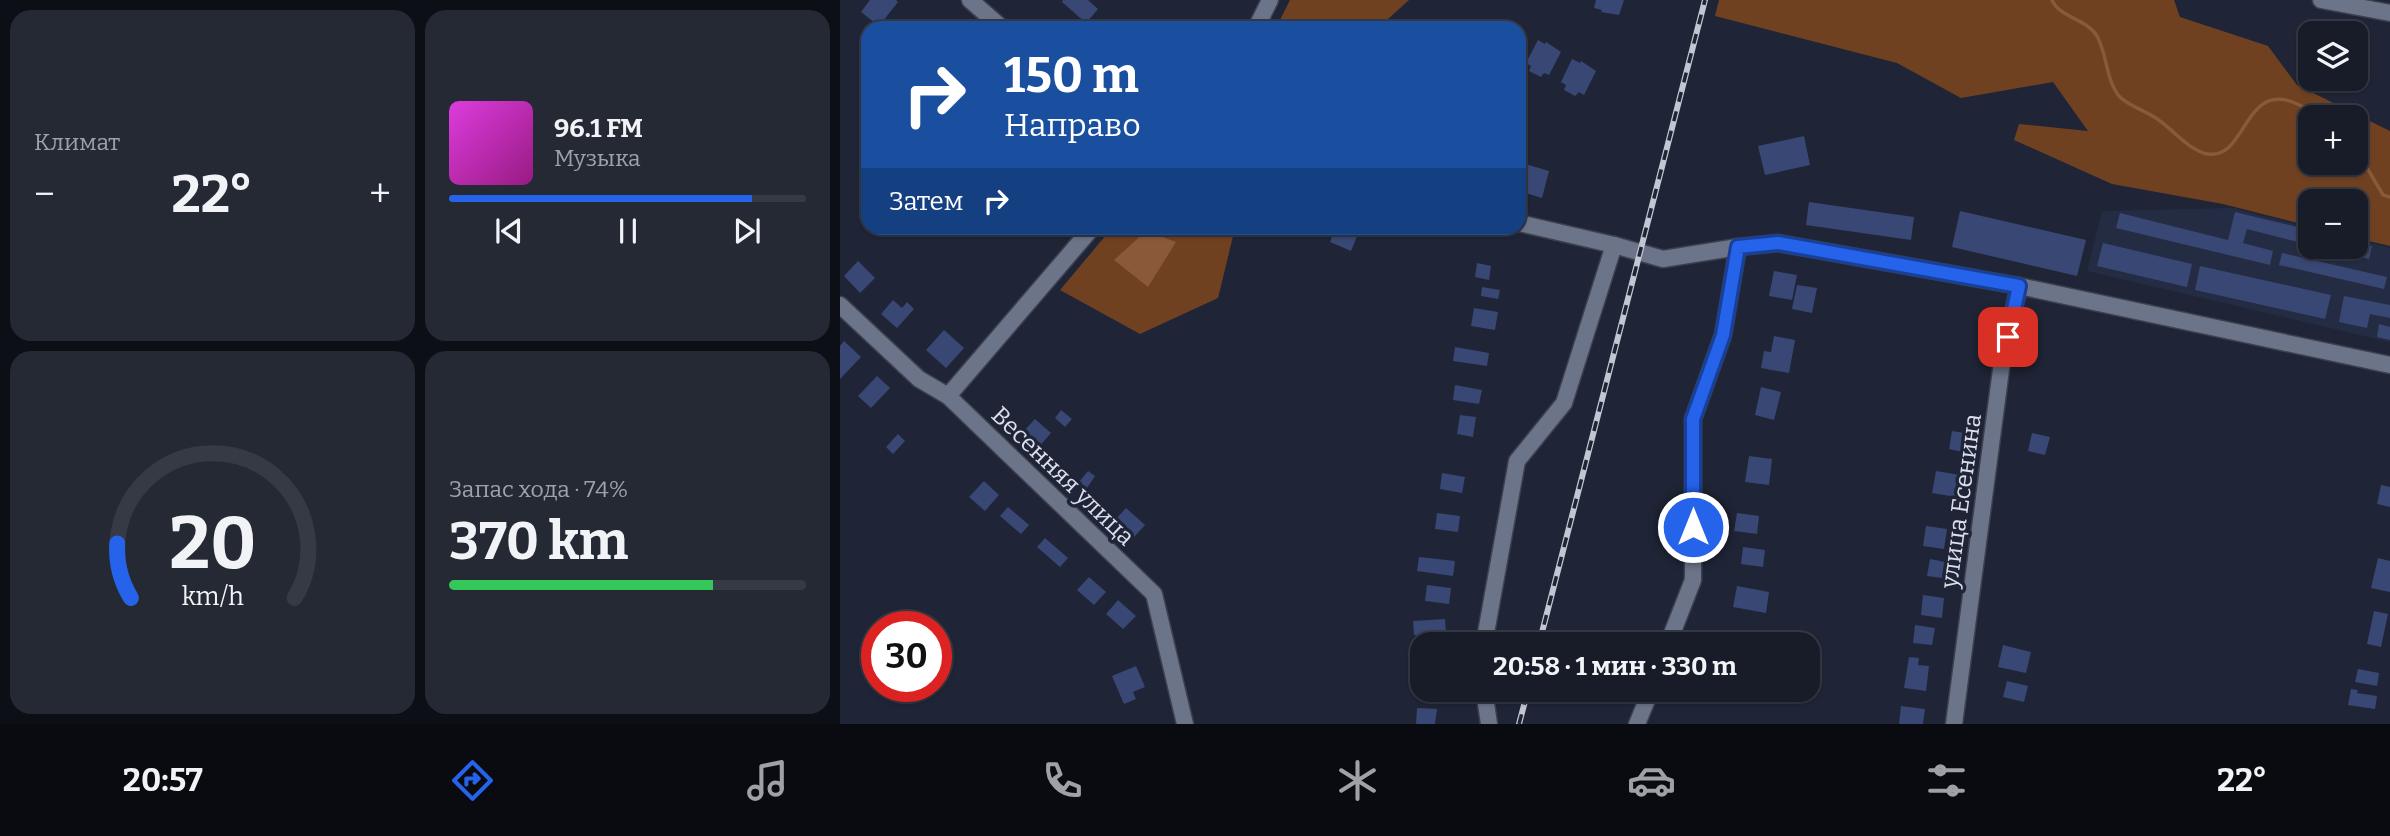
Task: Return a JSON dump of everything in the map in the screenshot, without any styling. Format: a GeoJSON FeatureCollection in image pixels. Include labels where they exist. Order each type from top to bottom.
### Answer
{"type":"FeatureCollection","features":[{"type":"Feature","properties":{"kind":"street"},"geometry":{"type":"LineString","coordinates":[[970,0],[995,21]]}},
{"type":"Feature","properties":{"kind":"street"},"geometry":{"type":"LineString","coordinates":[[1260,21],[1270,0]]}},
{"type":"Feature","properties":{"kind":"street"},"geometry":{"type":"LineString","coordinates":[[2321,0],[2390,13]]}},
{"type":"Feature","properties":{"kind":"street"},"geometry":{"type":"LineString","coordinates":[[1526,225],[1614,245],[1663,260],[1778,243],[2019,286],[2390,365]]}},
{"type":"Feature","properties":{"kind":"street"},"geometry":{"type":"LineString","coordinates":[[948,396],[1086,235]]}},
{"type":"Feature","properties":{"kind":"street"},"geometry":{"type":"LineString","coordinates":[[1486,632],[1517,461],[1564,402],[1614,245]]}},
{"type":"Feature","properties":{"kind":"street"},"geometry":{"type":"LineString","coordinates":[[1673,632],[1693,580],[1693,419],[1723,335],[1738,247]]}},
{"type":"Feature","properties":{"kind":"street","name":"улица Есенина"},"geometry":{"type":"LineString","coordinates":[[1954,724],[2002,362],[2019,286]]}},
{"type":"Feature","properties":{"kind":"street","name":"Весенняя улица"},"geometry":{"type":"LineString","coordinates":[[840,306],[919,379],[948,396],[1154,594],[1185,724]]}},
{"type":"Feature","properties":{"kind":"street"},"geometry":{"type":"LineString","coordinates":[[1486,702],[1489,724]]}},
{"type":"Feature","properties":{"kind":"street"},"geometry":{"type":"LineString","coordinates":[[1637,724],[1646,702]]}},
{"type":"Feature","properties":{"kind":"shaded area"},"geometry":{"type":"Polygon","coordinates":[[[1290,0],[1409,0],[1386,21],[1280,21],[1290,0]]]}},
{"type":"Feature","properties":{"kind":"shaded area"},"geometry":{"type":"Polygon","coordinates":[[[1719,0],[2174,0],[2180,17],[2268,46],[2298,85],[2298,91],[2309,91],[2337,105],[2298,105],[2298,175],[2368,175],[2368,120],[2390,131],[2390,246],[2368,241],[2368,189],[2298,189],[2298,223],[2223,204],[2112,184],[2014,140],[2019,124],[2088,131],[2053,82],[1961,98],[1897,63],[1715,16],[1719,0]]]}},
{"type":"Feature","properties":{"kind":"shaded area"},"geometry":{"type":"Polygon","coordinates":[[[2233,208],[2298,225],[2298,259],[2368,259],[2368,242],[2390,248],[2390,342],[2087,271],[2102,211],[2233,208]]]}},
{"type":"Feature","properties":{"kind":"shaded area"},"geometry":{"type":"Polygon","coordinates":[[[1106,235],[1233,235],[1218,298],[1140,334],[1060,290],[1106,235]]]}},
{"type":"Feature","properties":{"kind":"shaded area"},"geometry":{"type":"Polygon","coordinates":[[[1142,235],[1157,235],[1176,242],[1148,287],[1114,260],[1142,235]]]}},
{"type":"Feature","properties":{"kind":"building"},"geometry":{"type":"Polygon","coordinates":[[[870,0],[898,2],[883,21],[873,21],[861,12],[870,0]]]}},
{"type":"Feature","properties":{"kind":"building"},"geometry":{"type":"Polygon","coordinates":[[[1088,0],[1098,9],[1088,21],[1084,21],[1062,2],[1088,0]]]}},
{"type":"Feature","properties":{"kind":"building"},"geometry":{"type":"Polygon","coordinates":[[[1596,0],[1624,0],[1619,15],[1594,8],[1596,0]]]}},
{"type":"Feature","properties":{"kind":"building"},"geometry":{"type":"Polygon","coordinates":[[[1538,40],[1561,52],[1549,75],[1544,73],[1541,77],[1529,71],[1531,66],[1526,63],[1538,40]]]}},
{"type":"Feature","properties":{"kind":"building"},"geometry":{"type":"Polygon","coordinates":[[[1572,59],[1580,63],[1581,61],[1596,71],[1584,95],[1579,92],[1575,96],[1564,90],[1566,85],[1561,82],[1572,59]]]}},
{"type":"Feature","properties":{"kind":"building"},"geometry":{"type":"Polygon","coordinates":[[[1804,136],[1810,165],[1765,175],[1758,146],[1804,136]]]}},
{"type":"Feature","properties":{"kind":"building"},"geometry":{"type":"Polygon","coordinates":[[[1526,164],[1549,171],[1542,198],[1526,193],[1526,164]]]}},
{"type":"Feature","properties":{"kind":"building"},"geometry":{"type":"Polygon","coordinates":[[[1809,202],[1914,217],[1911,240],[1806,225],[1809,202]]]}},
{"type":"Feature","properties":{"kind":"building"},"geometry":{"type":"Polygon","coordinates":[[[1960,211],[2086,240],[2077,276],[1952,247],[1960,211]]]}},
{"type":"Feature","properties":{"kind":"building"},"geometry":{"type":"Polygon","coordinates":[[[2235,212],[2298,227],[2298,242],[2247,229],[2243,243],[2273,251],[2270,265],[2116,228],[2120,213],[2228,240],[2235,212]]]}},
{"type":"Feature","properties":{"kind":"building"},"geometry":{"type":"Polygon","coordinates":[[[1333,235],[1358,235],[1351,251],[1330,242],[1333,235]]]}},
{"type":"Feature","properties":{"kind":"building"},"geometry":{"type":"Polygon","coordinates":[[[2103,243],[2192,264],[2187,287],[2097,266],[2103,243]]]}},
{"type":"Feature","properties":{"kind":"building"},"geometry":{"type":"Polygon","coordinates":[[[2368,245],[2372,246],[2368,259],[2368,245]]]}},
{"type":"Feature","properties":{"kind":"building"},"geometry":{"type":"Polygon","coordinates":[[[2282,253],[2298,257],[2298,259],[2387,277],[2384,289],[2279,265],[2282,253]]]}},
{"type":"Feature","properties":{"kind":"building"},"geometry":{"type":"Polygon","coordinates":[[[858,261],[875,278],[860,293],[844,276],[858,261]]]}},
{"type":"Feature","properties":{"kind":"building"},"geometry":{"type":"Polygon","coordinates":[[[1477,263],[1491,266],[1489,280],[1475,277],[1477,263]]]}},
{"type":"Feature","properties":{"kind":"building"},"geometry":{"type":"Polygon","coordinates":[[[2200,266],[2331,295],[2325,319],[2195,290],[2200,266]]]}},
{"type":"Feature","properties":{"kind":"building"},"geometry":{"type":"Polygon","coordinates":[[[1774,271],[1797,275],[1792,300],[1769,296],[1774,271]]]}},
{"type":"Feature","properties":{"kind":"building"},"geometry":{"type":"Polygon","coordinates":[[[1797,285],[1817,288],[1812,313],[1792,309],[1797,285]]]}},
{"type":"Feature","properties":{"kind":"building"},"geometry":{"type":"Polygon","coordinates":[[[1482,287],[1500,290],[1498,299],[1481,296],[1482,287]]]}},
{"type":"Feature","properties":{"kind":"building"},"geometry":{"type":"Polygon","coordinates":[[[2344,296],[2390,305],[2390,318],[2370,314],[2367,328],[2339,322],[2344,296]]]}},
{"type":"Feature","properties":{"kind":"building"},"geometry":{"type":"Polygon","coordinates":[[[893,300],[902,308],[907,302],[914,309],[897,328],[881,314],[893,300]]]}},
{"type":"Feature","properties":{"kind":"building"},"geometry":{"type":"Polygon","coordinates":[[[1474,308],[1498,312],[1495,330],[1471,326],[1474,308]]]}},
{"type":"Feature","properties":{"kind":"building"},"geometry":{"type":"Polygon","coordinates":[[[2379,324],[2390,327],[2390,340],[2377,337],[2379,324]]]}},
{"type":"Feature","properties":{"kind":"building"},"geometry":{"type":"Polygon","coordinates":[[[944,330],[964,348],[946,368],[926,350],[944,330]]]}},
{"type":"Feature","properties":{"kind":"building"},"geometry":{"type":"Polygon","coordinates":[[[1774,336],[1795,340],[1789,373],[1761,368],[1764,351],[1771,352],[1774,336]]]}},
{"type":"Feature","properties":{"kind":"building"},"geometry":{"type":"Polygon","coordinates":[[[844,341],[861,357],[840,379],[840,346],[844,341]]]}},
{"type":"Feature","properties":{"kind":"building"},"geometry":{"type":"Polygon","coordinates":[[[1455,347],[1489,353],[1487,366],[1453,361],[1455,347]]]}},
{"type":"Feature","properties":{"kind":"building"},"geometry":{"type":"Polygon","coordinates":[[[877,376],[890,388],[871,408],[858,396],[877,376]]]}},
{"type":"Feature","properties":{"kind":"building"},"geometry":{"type":"Polygon","coordinates":[[[1455,385],[1482,390],[1479,404],[1453,400],[1455,385]]]}},
{"type":"Feature","properties":{"kind":"building"},"geometry":{"type":"Polygon","coordinates":[[[1761,387],[1781,392],[1774,420],[1755,415],[1761,387]]]}},
{"type":"Feature","properties":{"kind":"building"},"geometry":{"type":"Polygon","coordinates":[[[1061,410],[1072,419],[1065,427],[1055,418],[1061,410]]]}},
{"type":"Feature","properties":{"kind":"building"},"geometry":{"type":"Polygon","coordinates":[[[1460,415],[1476,417],[1473,437],[1457,434],[1460,415]]]}},
{"type":"Feature","properties":{"kind":"building"},"geometry":{"type":"Polygon","coordinates":[[[1035,419],[1051,433],[1038,448],[1022,433],[1035,419]]]}},
{"type":"Feature","properties":{"kind":"building"},"geometry":{"type":"Polygon","coordinates":[[[1952,431],[1971,434],[1967,453],[1949,449],[1952,431]]]}},
{"type":"Feature","properties":{"kind":"building"},"geometry":{"type":"Polygon","coordinates":[[[2032,433],[2050,437],[2045,455],[2028,451],[2032,433]]]}},
{"type":"Feature","properties":{"kind":"building"},"geometry":{"type":"Polygon","coordinates":[[[898,434],[905,441],[893,454],[886,447],[898,434]]]}},
{"type":"Feature","properties":{"kind":"building"},"geometry":{"type":"Polygon","coordinates":[[[1749,456],[1772,459],[1769,485],[1745,482],[1749,456]]]}},
{"type":"Feature","properties":{"kind":"building"},"geometry":{"type":"Polygon","coordinates":[[[1088,471],[1095,476],[1087,488],[1079,482],[1088,471]]]}},
{"type":"Feature","properties":{"kind":"building"},"geometry":{"type":"Polygon","coordinates":[[[1936,471],[1960,475],[1956,497],[1932,493],[1936,471]]]}},
{"type":"Feature","properties":{"kind":"building"},"geometry":{"type":"Polygon","coordinates":[[[1442,473],[1465,477],[1462,493],[1440,489],[1442,473]]]}},
{"type":"Feature","properties":{"kind":"building"},"geometry":{"type":"Polygon","coordinates":[[[984,481],[999,495],[985,511],[969,497],[984,481]]]}},
{"type":"Feature","properties":{"kind":"building"},"geometry":{"type":"Polygon","coordinates":[[[2381,485],[2390,487],[2390,507],[2377,504],[2381,485]]]}},
{"type":"Feature","properties":{"kind":"building"},"geometry":{"type":"Polygon","coordinates":[[[1008,507],[1029,525],[1021,534],[1000,516],[1008,507]]]}},
{"type":"Feature","properties":{"kind":"building"},"geometry":{"type":"Polygon","coordinates":[[[1126,508],[1145,525],[1134,537],[1115,520],[1126,508]]]}},
{"type":"Feature","properties":{"kind":"building"},"geometry":{"type":"Polygon","coordinates":[[[1437,513],[1460,516],[1458,532],[1435,529],[1437,513]]]}},
{"type":"Feature","properties":{"kind":"building"},"geometry":{"type":"Polygon","coordinates":[[[1737,513],[1759,516],[1757,534],[1734,531],[1737,513]]]}},
{"type":"Feature","properties":{"kind":"building"},"geometry":{"type":"Polygon","coordinates":[[[1926,526],[1947,529],[1944,549],[1923,546],[1926,526]]]}},
{"type":"Feature","properties":{"kind":"building"},"geometry":{"type":"Polygon","coordinates":[[[1045,538],[1068,558],[1060,567],[1037,547],[1045,538]]]}},
{"type":"Feature","properties":{"kind":"building"},"geometry":{"type":"Polygon","coordinates":[[[1743,547],[1765,550],[1763,567],[1741,564],[1743,547]]]}},
{"type":"Feature","properties":{"kind":"building"},"geometry":{"type":"Polygon","coordinates":[[[1419,557],[1455,561],[1453,576],[1417,571],[1419,557]]]}},
{"type":"Feature","properties":{"kind":"building"},"geometry":{"type":"Polygon","coordinates":[[[2378,558],[2390,561],[2390,592],[2371,588],[2378,558]]]}},
{"type":"Feature","properties":{"kind":"building"},"geometry":{"type":"Polygon","coordinates":[[[1930,559],[1945,562],[1942,578],[1927,576],[1930,559]]]}},
{"type":"Feature","properties":{"kind":"building"},"geometry":{"type":"Polygon","coordinates":[[[1089,577],[1106,592],[1094,605],[1077,590],[1089,577]]]}},
{"type":"Feature","properties":{"kind":"building"},"geometry":{"type":"Polygon","coordinates":[[[1427,585],[1451,588],[1449,604],[1425,601],[1427,585]]]}},
{"type":"Feature","properties":{"kind":"building"},"geometry":{"type":"Polygon","coordinates":[[[1737,586],[1769,592],[1766,613],[1733,607],[1737,586]]]}},
{"type":"Feature","properties":{"kind":"building"},"geometry":{"type":"Polygon","coordinates":[[[1923,595],[1944,598],[1942,618],[1921,615],[1923,595]]]}},
{"type":"Feature","properties":{"kind":"building"},"geometry":{"type":"Polygon","coordinates":[[[1118,600],[1136,616],[1123,629],[1106,614],[1118,600]]]}},
{"type":"Feature","properties":{"kind":"building"},"geometry":{"type":"Polygon","coordinates":[[[2374,611],[2388,614],[2381,647],[2367,644],[2374,611]]]}},
{"type":"Feature","properties":{"kind":"building"},"geometry":{"type":"Polygon","coordinates":[[[1445,619],[1446,632],[1414,632],[1413,621],[1445,619]]]}},
{"type":"Feature","properties":{"kind":"building"},"geometry":{"type":"Polygon","coordinates":[[[1915,625],[1935,628],[1932,645],[1913,643],[1915,625]]]}},
{"type":"Feature","properties":{"kind":"building"},"geometry":{"type":"Polygon","coordinates":[[[2003,645],[2031,652],[2026,673],[1998,667],[2003,645]]]}},
{"type":"Feature","properties":{"kind":"building"},"geometry":{"type":"Polygon","coordinates":[[[1909,657],[1919,658],[1918,665],[1929,666],[1926,691],[1904,688],[1909,657]]]}},
{"type":"Feature","properties":{"kind":"building"},"geometry":{"type":"Polygon","coordinates":[[[1136,666],[1145,687],[1133,692],[1136,699],[1124,704],[1112,676],[1136,666]]]}},
{"type":"Feature","properties":{"kind":"building"},"geometry":{"type":"Polygon","coordinates":[[[2358,669],[2379,673],[2377,686],[2355,682],[2358,669]]]}},
{"type":"Feature","properties":{"kind":"building"},"geometry":{"type":"Polygon","coordinates":[[[2007,681],[2028,686],[2024,702],[2003,697],[2007,681]]]}},
{"type":"Feature","properties":{"kind":"building"},"geometry":{"type":"Polygon","coordinates":[[[2351,689],[2358,690],[2357,693],[2377,696],[2375,709],[2348,705],[2351,689]]]}},
{"type":"Feature","properties":{"kind":"building"},"geometry":{"type":"Polygon","coordinates":[[[1901,706],[1925,709],[1923,724],[1899,724],[1901,706]]]}},
{"type":"Feature","properties":{"kind":"building"},"geometry":{"type":"Polygon","coordinates":[[[1417,708],[1437,709],[1435,724],[1416,724],[1417,708]]]}},
{"type":"Feature","properties":{"kind":"waterway"},"geometry":{"type":"LineString","coordinates":[[2052,0],[2061,11],[2093,30],[2103,51],[2111,82],[2119,96],[2155,118],[2201,152],[2222,152],[2233,143],[2262,105],[2275,99],[2299,105]]}},
{"type":"Feature","properties":{"kind":"waterway"},"geometry":{"type":"LineString","coordinates":[[2368,169],[2383,195],[2390,197]]}},
{"type":"Feature","properties":{"kind":"railway"},"geometry":{"type":"LineString","coordinates":[[1542,632],[1705,0]]}},
{"type":"Feature","properties":{"kind":"railway"},"geometry":{"type":"LineString","coordinates":[[1519,724],[1525,702]]}},
{"type":"Feature","properties":{"kind":"route"},"geometry":{"type":"LineString","coordinates":[[1693,527],[1693,419],[1723,335],[1738,247],[1778,243],[2019,286],[2008,337]]}}]}
